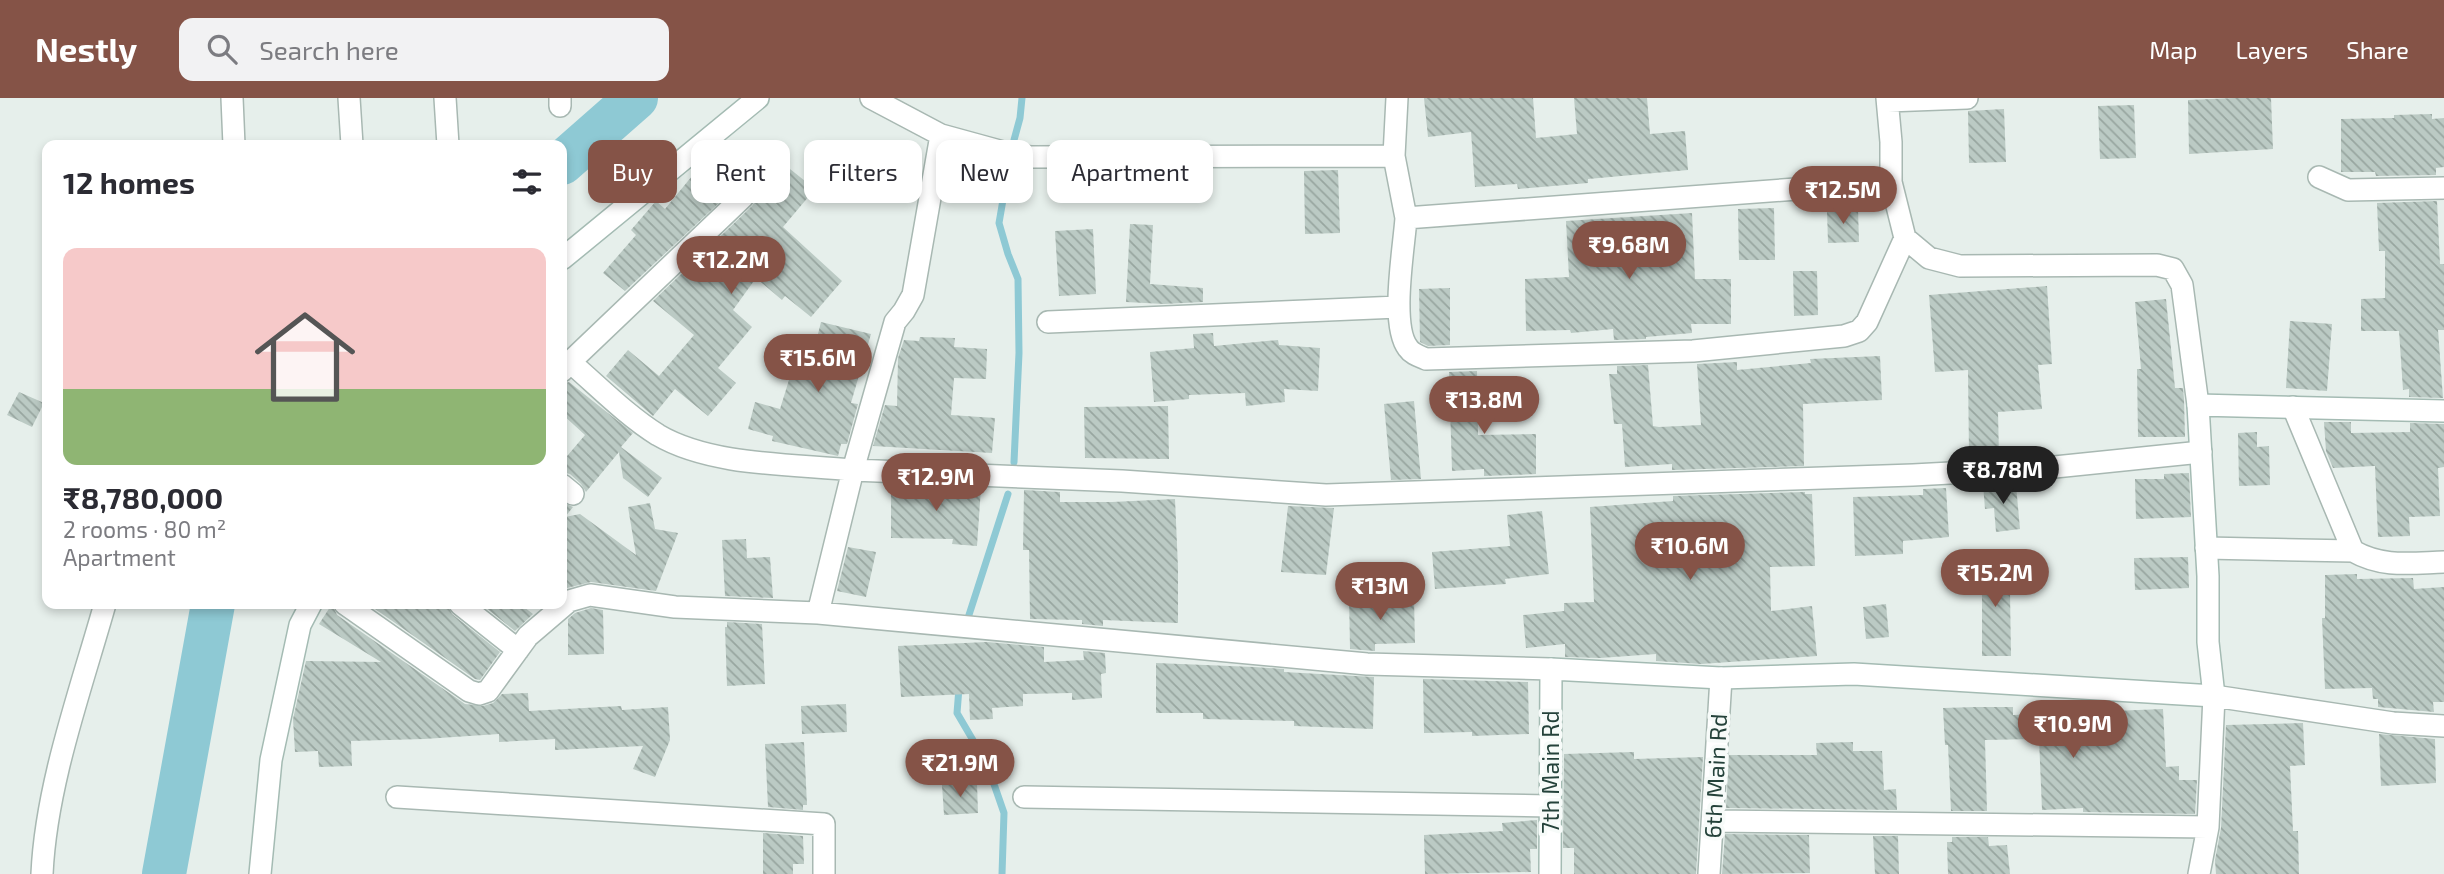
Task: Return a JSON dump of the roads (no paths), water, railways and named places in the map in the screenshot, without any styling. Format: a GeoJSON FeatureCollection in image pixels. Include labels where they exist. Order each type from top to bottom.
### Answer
{"type":"FeatureCollection","features":[{"type":"Feature","properties":{"kind":"street"},"geometry":{"type":"LineString","coordinates":[[232,98],[234,140]]}},
{"type":"Feature","properties":{"kind":"street"},"geometry":{"type":"LineString","coordinates":[[349,98],[352,140]]}},
{"type":"Feature","properties":{"kind":"street"},"geometry":{"type":"LineString","coordinates":[[445,98],[448,140]]}},
{"type":"Feature","properties":{"kind":"street"},"geometry":{"type":"LineString","coordinates":[[567,255],[758,98]]}},
{"type":"Feature","properties":{"kind":"street"},"geometry":{"type":"LineString","coordinates":[[871,98],[941,135],[1031,157],[1394,156]]}},
{"type":"Feature","properties":{"kind":"street"},"geometry":{"type":"LineString","coordinates":[[1397,98],[1394,156],[1406,218],[1398,307],[1403,341],[1410,352],[1426,359],[1693,351],[1844,336],[1859,331],[1867,322],[1905,238]]}},
{"type":"Feature","properties":{"kind":"street"},"geometry":{"type":"LineString","coordinates":[[1967,98],[1888,99],[1891,182],[1905,238],[1930,258],[1960,266],[2157,265],[2173,269],[2182,285],[2198,405],[2208,642],[2214,696],[2208,827],[2199,874]]}},
{"type":"Feature","properties":{"kind":"street"},"geometry":{"type":"LineString","coordinates":[[818,613],[853,470],[895,321],[913,295],[941,135]]}},
{"type":"Feature","properties":{"kind":"street"},"geometry":{"type":"LineString","coordinates":[[2319,177],[2348,190],[2444,188]]}},
{"type":"Feature","properties":{"kind":"street"},"geometry":{"type":"LineString","coordinates":[[1406,218],[1891,182]]}},
{"type":"Feature","properties":{"kind":"street"},"geometry":{"type":"LineString","coordinates":[[567,366],[737,203]]}},
{"type":"Feature","properties":{"kind":"street"},"geometry":{"type":"LineString","coordinates":[[1048,322],[1398,307]]}},
{"type":"Feature","properties":{"kind":"street"},"geometry":{"type":"LineString","coordinates":[[567,368],[643,425],[680,446],[725,458],[853,470],[1122,481],[1326,495],[1913,475],[2045,468],[2201,452]]}},
{"type":"Feature","properties":{"kind":"street"},"geometry":{"type":"LineString","coordinates":[[2198,405],[2444,411]]}},
{"type":"Feature","properties":{"kind":"street"},"geometry":{"type":"LineString","coordinates":[[2293,407],[2353,551]]}},
{"type":"Feature","properties":{"kind":"street"},"geometry":{"type":"LineString","coordinates":[[2206,548],[2353,551],[2385,564],[2444,562]]}},
{"type":"Feature","properties":{"kind":"street"},"geometry":{"type":"LineString","coordinates":[[567,598],[590,595],[675,607],[818,613],[1367,664],[1551,669],[1721,678],[1854,674],[2214,696],[2393,723],[2444,726]]}},
{"type":"Feature","properties":{"kind":"street"},"geometry":{"type":"LineString","coordinates":[[42,874],[43,842],[58,774],[105,609]]}},
{"type":"Feature","properties":{"kind":"street"},"geometry":{"type":"LineString","coordinates":[[260,874],[271,760],[300,625],[308,609]]}},
{"type":"Feature","properties":{"kind":"street"},"geometry":{"type":"LineString","coordinates":[[352,609],[479,694],[488,691],[528,636],[554,609]]}},
{"type":"Feature","properties":{"kind":"street"},"geometry":{"type":"LineString","coordinates":[[466,609],[518,650]]}},
{"type":"Feature","properties":{"kind":"street","name":"7th Main Rd"},"geometry":{"type":"LineString","coordinates":[[1550,874],[1551,669]]}},
{"type":"Feature","properties":{"kind":"street","name":"6th Main Rd"},"geometry":{"type":"LineString","coordinates":[[1709,874],[1721,678]]}},
{"type":"Feature","properties":{"kind":"street"},"geometry":{"type":"LineString","coordinates":[[397,797],[824,824],[824,874]]}},
{"type":"Feature","properties":{"kind":"street"},"geometry":{"type":"LineString","coordinates":[[1024,797],[1550,806]]}},
{"type":"Feature","properties":{"kind":"street"},"geometry":{"type":"LineString","coordinates":[[1713,821],[2208,827]]}},
{"type":"Feature","properties":{"kind":"waterway"},"geometry":{"type":"LineString","coordinates":[[567,159],[636,98]]}},
{"type":"Feature","properties":{"kind":"waterway"},"geometry":{"type":"LineString","coordinates":[[1014,140],[1022,98]]}},
{"type":"Feature","properties":{"kind":"waterway"},"geometry":{"type":"LineString","coordinates":[[1002,203],[999,223],[1018,279],[1019,353],[1014,462]]}},
{"type":"Feature","properties":{"kind":"waterway"},"geometry":{"type":"LineString","coordinates":[[968,618],[1008,494]]}},
{"type":"Feature","properties":{"kind":"waterway"},"geometry":{"type":"LineString","coordinates":[[164,874],[212,609]]}},
{"type":"Feature","properties":{"kind":"waterway"},"geometry":{"type":"LineString","coordinates":[[959,688],[957,713],[987,764],[1004,813],[1002,874]]}}]}
